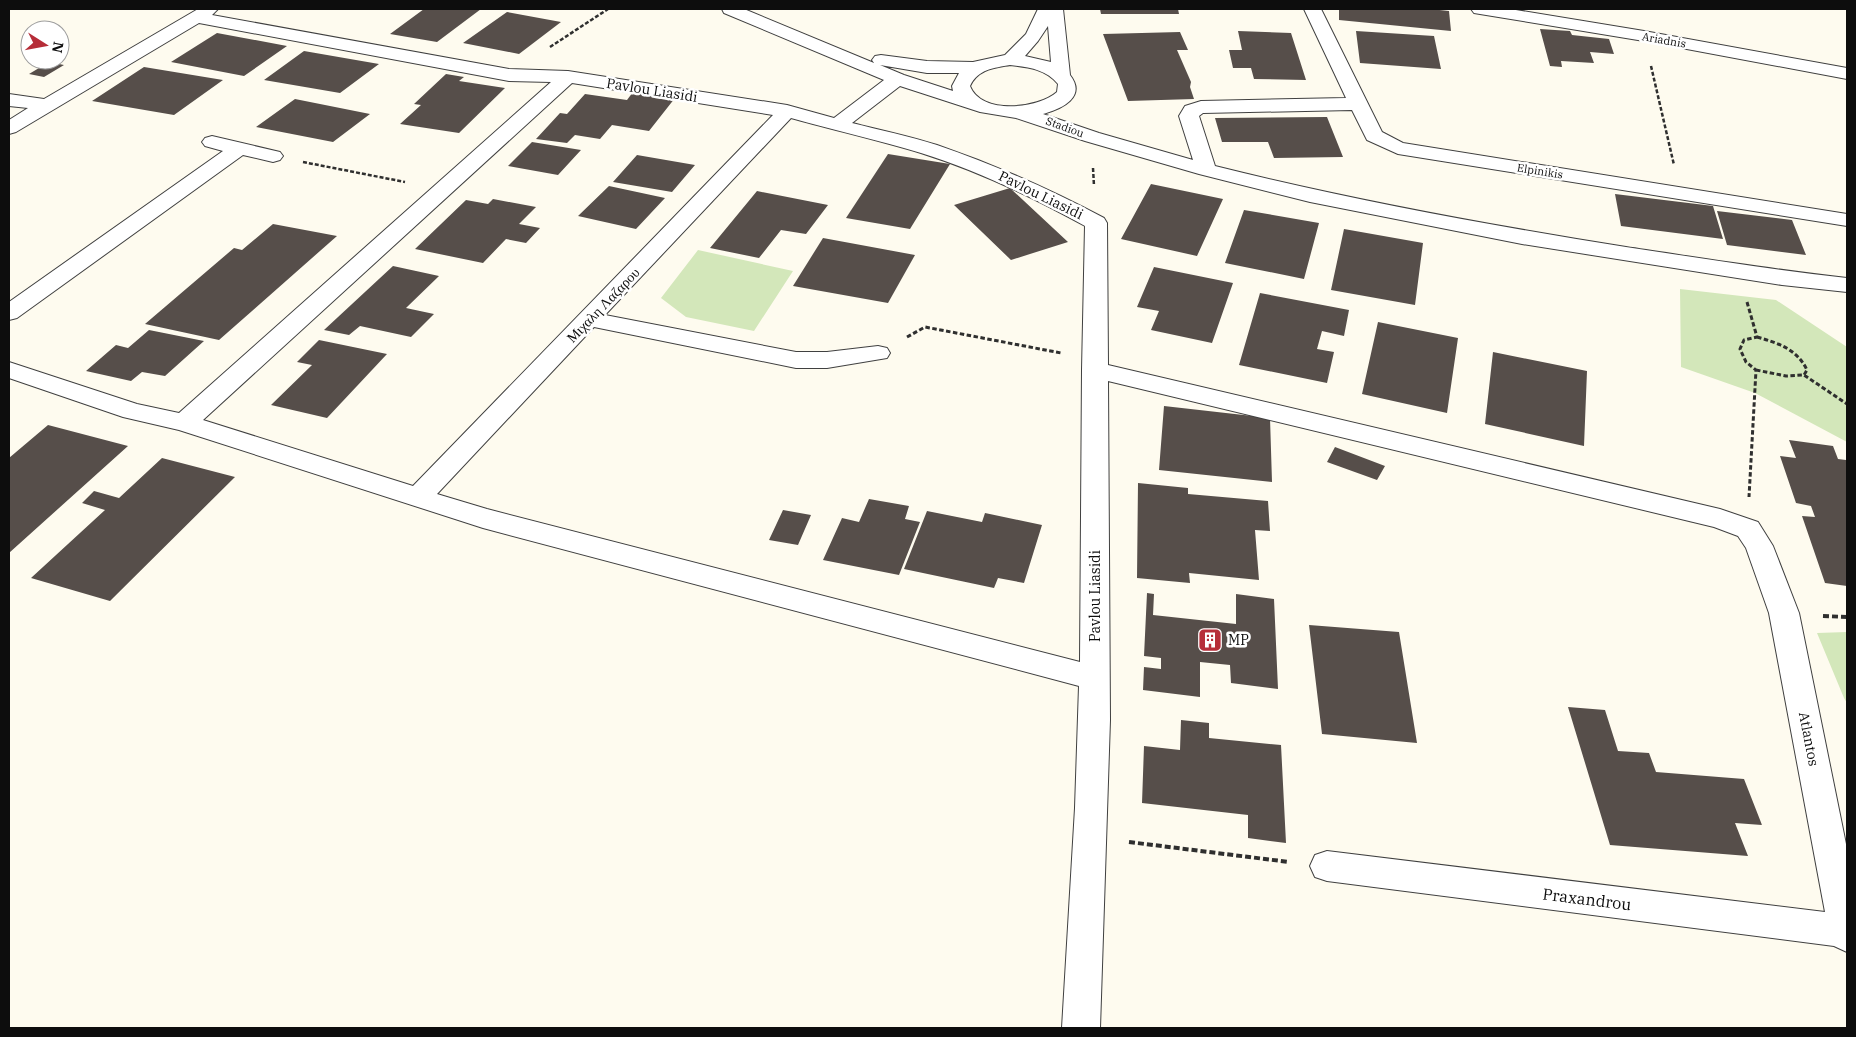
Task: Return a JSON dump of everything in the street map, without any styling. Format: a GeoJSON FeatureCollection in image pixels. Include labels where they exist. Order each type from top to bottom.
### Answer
{"type":"FeatureCollection","features":[{"type":"Feature","properties":{"kind":"street"},"geometry":{"type":"LineString","coordinates":[[730,9],[897,79],[997,110],[1019,112],[1040,109],[1056,103],[1066,94]]}},
{"type":"Feature","properties":{"kind":"street"},"geometry":{"type":"LineString","coordinates":[[1010,60],[1027,47],[1038,32],[1046,9]]}},
{"type":"Feature","properties":{"kind":"street"},"geometry":{"type":"LineString","coordinates":[[1055,9],[1061,75]]}},
{"type":"Feature","properties":{"kind":"street","name":"Elpinikis"},"geometry":{"type":"LineString","coordinates":[[1313,9],[1374,136],[1398,148],[1847,220]]}},
{"type":"Feature","properties":{"kind":"street","name":"Ariadnis"},"geometry":{"type":"LineString","coordinates":[[1480,9],[1644,36],[1847,74]]}},
{"type":"Feature","properties":{"kind":"street","name":"Pavlou Liasidi"},"geometry":{"type":"LineString","coordinates":[[203,13],[509,75],[568,77],[787,111],[928,149],[992,172],[1047,196],[1096,223],[1094,365],[1096,678],[1091,837],[1081,1028]]}},
{"type":"Feature","properties":{"kind":"street"},"geometry":{"type":"LineString","coordinates":[[9,128],[203,13]]}},
{"type":"Feature","properties":{"kind":"street"},"geometry":{"type":"LineString","coordinates":[[826,48],[927,67],[974,68]]}},
{"type":"Feature","properties":{"kind":"street"},"geometry":{"type":"LineString","coordinates":[[979,105],[966,96],[961,86],[964,76],[974,68],[990,62],[1010,60],[1030,62],[1048,67],[1061,75]]}},
{"type":"Feature","properties":{"kind":"street","name":"Stadiou"},"geometry":{"type":"LineString","coordinates":[[1061,75],[1068,84],[1066,94],[1092,137]]}},
{"type":"Feature","properties":{"kind":"street"},"geometry":{"type":"LineString","coordinates":[[184,423],[568,77]]}},
{"type":"Feature","properties":{"kind":"street"},"geometry":{"type":"LineString","coordinates":[[838,124],[897,79]]}},
{"type":"Feature","properties":{"kind":"street"},"geometry":{"type":"LineString","coordinates":[[9,100],[45,105]]}},
{"type":"Feature","properties":{"kind":"street"},"geometry":{"type":"LineString","coordinates":[[1206,170],[1189,116],[1192,110],[1201,108],[1358,104]]}},
{"type":"Feature","properties":{"kind":"street","name":"Μιχαλη Λαζαρου"},"geometry":{"type":"LineString","coordinates":[[417,498],[787,111]]}},
{"type":"Feature","properties":{"kind":"street","name":"Stadiou"},"geometry":{"type":"LineString","coordinates":[[1019,112],[1092,137]]}},
{"type":"Feature","properties":{"kind":"street"},"geometry":{"type":"LineString","coordinates":[[1092,137],[1206,170],[1310,196],[1522,237],[1744,272],[1847,285]]}},
{"type":"Feature","properties":{"kind":"street"},"geometry":{"type":"LineString","coordinates":[[212,142],[273,156]]}},
{"type":"Feature","properties":{"kind":"street"},"geometry":{"type":"LineString","coordinates":[[9,313],[240,148]]}},
{"type":"Feature","properties":{"kind":"street"},"geometry":{"type":"LineString","coordinates":[[590,319],[796,360],[827,360],[878,353]]}},
{"type":"Feature","properties":{"kind":"street"},"geometry":{"type":"LineString","coordinates":[[1094,365],[1711,517],[1753,537]]}},
{"type":"Feature","properties":{"kind":"street"},"geometry":{"type":"LineString","coordinates":[[9,370],[132,411],[184,423],[483,518],[1096,678]]}},
{"type":"Feature","properties":{"kind":"street","name":"Atlantos"},"geometry":{"type":"LineString","coordinates":[[1753,537],[1784,614],[1847,933]]}},
{"type":"Feature","properties":{"kind":"street","name":"Praxandrou"},"geometry":{"type":"LineString","coordinates":[[1327,866],[1847,933]]}},
{"type":"Feature","properties":{"kind":"path"},"geometry":{"type":"LineString","coordinates":[[509,75],[608,9]]}},
{"type":"Feature","properties":{"kind":"path"},"geometry":{"type":"LineString","coordinates":[[1644,36],[1680,192]]}},
{"type":"Feature","properties":{"kind":"path"},"geometry":{"type":"LineString","coordinates":[[1092,137],[1096,223]]}},
{"type":"Feature","properties":{"kind":"path"},"geometry":{"type":"LineString","coordinates":[[273,156],[444,190]]}},
{"type":"Feature","properties":{"kind":"path"},"geometry":{"type":"LineString","coordinates":[[1744,272],[1744,287],[1757,337]]}},
{"type":"Feature","properties":{"kind":"path"},"geometry":{"type":"LineString","coordinates":[[878,353],[925,328],[1094,365]]}},
{"type":"Feature","properties":{"kind":"path"},"geometry":{"type":"LineString","coordinates":[[1804,375],[1807,370],[1804,362],[1796,353],[1779,343],[1757,337],[1744,340],[1740,349],[1746,362],[1756,370],[1781,375],[1804,375],[1847,404]]}},
{"type":"Feature","properties":{"kind":"path"},"geometry":{"type":"LineString","coordinates":[[1753,537],[1756,370]]}},
{"type":"Feature","properties":{"kind":"path"},"geometry":{"type":"LineString","coordinates":[[1091,837],[1327,866]]}},
{"type":"Feature","properties":{"kind":"green space"},"geometry":{"type":"Polygon","coordinates":[[[698,250],[793,271],[754,331],[686,317],[661,298],[698,250]]]}},
{"type":"Feature","properties":{"kind":"green space"},"geometry":{"type":"Polygon","coordinates":[[[1680,289],[1776,300],[1847,347],[1847,442],[1755,393],[1681,367],[1680,289]]]}},
{"type":"Feature","properties":{"kind":"green space"},"geometry":{"type":"Polygon","coordinates":[[[1847,632],[1847,703],[1817,633],[1847,632]]]}},
{"type":"Feature","properties":{"kind":"building"},"geometry":{"type":"Polygon","coordinates":[[[424,9],[481,9],[437,42],[390,34],[424,9]]]}},
{"type":"Feature","properties":{"kind":"building"},"geometry":{"type":"Polygon","coordinates":[[[1100,9],[1178,9],[1179,14],[1101,14],[1100,9]]]}},
{"type":"Feature","properties":{"kind":"building"},"geometry":{"type":"Polygon","coordinates":[[[1339,9],[1430,9],[1449,11],[1451,31],[1339,20],[1339,9]]]}},
{"type":"Feature","properties":{"kind":"building"},"geometry":{"type":"Polygon","coordinates":[[[507,12],[561,22],[519,54],[463,43],[507,12]]]}},
{"type":"Feature","properties":{"kind":"building"},"geometry":{"type":"Polygon","coordinates":[[[1540,29],[1570,31],[1572,35],[1609,39],[1614,54],[1590,52],[1594,63],[1561,61],[1562,67],[1550,66],[1540,29]]]}},
{"type":"Feature","properties":{"kind":"building"},"geometry":{"type":"Polygon","coordinates":[[[1238,31],[1291,33],[1306,80],[1254,79],[1251,68],[1233,68],[1229,50],[1242,50],[1238,31]]]}},
{"type":"Feature","properties":{"kind":"building"},"geometry":{"type":"Polygon","coordinates":[[[1356,31],[1434,36],[1441,69],[1360,63],[1356,31]]]}},
{"type":"Feature","properties":{"kind":"building"},"geometry":{"type":"Polygon","coordinates":[[[1180,32],[1188,50],[1177,50],[1191,82],[1190,87],[1194,99],[1128,101],[1103,34],[1180,32]]]}},
{"type":"Feature","properties":{"kind":"building"},"geometry":{"type":"Polygon","coordinates":[[[217,33],[287,46],[244,76],[171,62],[217,33]]]}},
{"type":"Feature","properties":{"kind":"building"},"geometry":{"type":"Polygon","coordinates":[[[304,51],[379,64],[340,93],[264,80],[304,51]]]}},
{"type":"Feature","properties":{"kind":"building"},"geometry":{"type":"Polygon","coordinates":[[[144,67],[223,80],[174,115],[92,101],[144,67]]]}},
{"type":"Feature","properties":{"kind":"building"},"geometry":{"type":"Polygon","coordinates":[[[36,70],[56,70],[44,77],[29,74],[36,70]]]}},
{"type":"Feature","properties":{"kind":"building"},"geometry":{"type":"Polygon","coordinates":[[[446,74],[464,77],[459,81],[505,88],[459,133],[400,124],[421,105],[414,104],[446,74]]]}},
{"type":"Feature","properties":{"kind":"building"},"geometry":{"type":"Polygon","coordinates":[[[633,92],[675,98],[649,131],[612,125],[600,139],[575,135],[567,143],[536,139],[560,113],[567,114],[585,94],[627,100],[633,92]]]}},
{"type":"Feature","properties":{"kind":"building"},"geometry":{"type":"Polygon","coordinates":[[[295,99],[370,114],[333,142],[256,127],[295,99]]]}},
{"type":"Feature","properties":{"kind":"building"},"geometry":{"type":"Polygon","coordinates":[[[1327,117],[1343,157],[1274,158],[1268,142],[1222,142],[1215,118],[1327,117]]]}},
{"type":"Feature","properties":{"kind":"building"},"geometry":{"type":"Polygon","coordinates":[[[532,142],[581,150],[558,175],[508,166],[532,142]]]}},
{"type":"Feature","properties":{"kind":"building"},"geometry":{"type":"Polygon","coordinates":[[[888,154],[950,164],[910,229],[846,218],[888,154]]]}},
{"type":"Feature","properties":{"kind":"building"},"geometry":{"type":"Polygon","coordinates":[[[637,155],[695,165],[672,192],[613,182],[637,155]]]}},
{"type":"Feature","properties":{"kind":"building"},"geometry":{"type":"Polygon","coordinates":[[[1151,184],[1223,199],[1197,256],[1121,239],[1151,184]]]}},
{"type":"Feature","properties":{"kind":"building"},"geometry":{"type":"Polygon","coordinates":[[[609,186],[665,198],[636,229],[578,216],[609,186]]]}},
{"type":"Feature","properties":{"kind":"building"},"geometry":{"type":"Polygon","coordinates":[[[1010,188],[1068,242],[1011,260],[954,205],[1010,188]]]}},
{"type":"Feature","properties":{"kind":"building"},"geometry":{"type":"Polygon","coordinates":[[[757,191],[828,205],[806,234],[781,230],[759,258],[710,248],[757,191]]]}},
{"type":"Feature","properties":{"kind":"building"},"geometry":{"type":"Polygon","coordinates":[[[1615,194],[1713,206],[1723,239],[1621,226],[1615,194]]]}},
{"type":"Feature","properties":{"kind":"building"},"geometry":{"type":"Polygon","coordinates":[[[493,199],[536,207],[519,224],[540,228],[526,243],[506,239],[483,263],[415,249],[466,200],[488,204],[493,199]]]}},
{"type":"Feature","properties":{"kind":"building"},"geometry":{"type":"Polygon","coordinates":[[[1244,210],[1319,223],[1304,279],[1225,263],[1244,210]]]}},
{"type":"Feature","properties":{"kind":"building"},"geometry":{"type":"Polygon","coordinates":[[[1717,211],[1792,220],[1806,255],[1727,245],[1717,211]]]}},
{"type":"Feature","properties":{"kind":"building"},"geometry":{"type":"Polygon","coordinates":[[[273,224],[337,236],[219,340],[145,324],[234,248],[242,250],[273,224]]]}},
{"type":"Feature","properties":{"kind":"building"},"geometry":{"type":"Polygon","coordinates":[[[1344,229],[1423,243],[1415,305],[1331,290],[1344,229]]]}},
{"type":"Feature","properties":{"kind":"building"},"geometry":{"type":"Polygon","coordinates":[[[823,238],[915,255],[888,303],[793,286],[823,238]]]}},
{"type":"Feature","properties":{"kind":"building"},"geometry":{"type":"Polygon","coordinates":[[[393,266],[439,276],[406,308],[434,314],[411,337],[360,326],[349,335],[324,330],[393,266]]]}},
{"type":"Feature","properties":{"kind":"building"},"geometry":{"type":"Polygon","coordinates":[[[1154,267],[1233,283],[1212,343],[1151,330],[1159,311],[1137,307],[1154,267]]]}},
{"type":"Feature","properties":{"kind":"building"},"geometry":{"type":"Polygon","coordinates":[[[1260,293],[1349,310],[1344,336],[1322,331],[1317,349],[1334,352],[1327,383],[1239,365],[1260,293]]]}},
{"type":"Feature","properties":{"kind":"building"},"geometry":{"type":"Polygon","coordinates":[[[1378,322],[1458,338],[1447,413],[1362,394],[1378,322]]]}},
{"type":"Feature","properties":{"kind":"building"},"geometry":{"type":"Polygon","coordinates":[[[149,330],[204,341],[165,376],[142,372],[131,381],[86,371],[116,345],[128,348],[149,330]]]}},
{"type":"Feature","properties":{"kind":"building"},"geometry":{"type":"Polygon","coordinates":[[[319,340],[387,354],[327,418],[271,405],[312,365],[297,362],[319,340]]]}},
{"type":"Feature","properties":{"kind":"building"},"geometry":{"type":"Polygon","coordinates":[[[1493,352],[1587,371],[1584,446],[1485,424],[1493,352]]]}},
{"type":"Feature","properties":{"kind":"building"},"geometry":{"type":"Polygon","coordinates":[[[1164,406],[1270,418],[1272,482],[1159,470],[1164,406]]]}},
{"type":"Feature","properties":{"kind":"building"},"geometry":{"type":"Polygon","coordinates":[[[48,425],[128,446],[9,553],[9,458],[48,425]]]}},
{"type":"Feature","properties":{"kind":"building"},"geometry":{"type":"Polygon","coordinates":[[[1789,440],[1833,446],[1838,459],[1846,460],[1847,462],[1847,586],[1825,583],[1802,516],[1815,517],[1811,506],[1796,503],[1780,456],[1796,458],[1789,440]]]}},
{"type":"Feature","properties":{"kind":"building"},"geometry":{"type":"Polygon","coordinates":[[[1335,447],[1385,466],[1377,480],[1327,462],[1335,447]]]}},
{"type":"Feature","properties":{"kind":"building"},"geometry":{"type":"Polygon","coordinates":[[[162,458],[235,477],[110,601],[31,578],[105,510],[82,503],[94,491],[119,498],[162,458]]]}},
{"type":"Feature","properties":{"kind":"building"},"geometry":{"type":"Polygon","coordinates":[[[1138,483],[1188,488],[1188,494],[1268,501],[1270,531],[1255,530],[1259,580],[1189,573],[1190,583],[1137,578],[1138,483]]]}},
{"type":"Feature","properties":{"kind":"building"},"geometry":{"type":"Polygon","coordinates":[[[869,499],[909,506],[905,519],[920,522],[899,575],[823,560],[842,518],[859,522],[869,499]]]}},
{"type":"Feature","properties":{"kind":"building"},"geometry":{"type":"Polygon","coordinates":[[[783,510],[811,515],[798,545],[769,540],[783,510]]]}},
{"type":"Feature","properties":{"kind":"building"},"geometry":{"type":"Polygon","coordinates":[[[927,511],[982,522],[985,513],[1042,525],[1024,583],[998,578],[994,588],[904,569],[927,511]]]}},
{"type":"Feature","properties":{"kind":"building","name":"MP"},"geometry":{"type":"Polygon","coordinates":[[[1147,593],[1154,594],[1153,615],[1236,624],[1236,594],[1274,599],[1278,689],[1231,683],[1230,665],[1200,662],[1200,697],[1143,690],[1144,667],[1161,669],[1161,658],[1144,656],[1147,593]]]}},
{"type":"Feature","properties":{"kind":"building"},"geometry":{"type":"Polygon","coordinates":[[[1309,625],[1399,632],[1417,743],[1322,734],[1309,625]]]}},
{"type":"Feature","properties":{"kind":"building"},"geometry":{"type":"Polygon","coordinates":[[[1568,707],[1605,710],[1618,751],[1649,753],[1656,772],[1744,779],[1762,825],[1735,823],[1748,856],[1610,845],[1568,707]]]}},
{"type":"Feature","properties":{"kind":"building"},"geometry":{"type":"Polygon","coordinates":[[[1181,720],[1209,723],[1209,738],[1281,745],[1286,843],[1248,838],[1248,815],[1142,803],[1144,746],[1180,750],[1181,720]]]}},
{"type":"Feature","properties":{"kind":"place","name":"MP"},"geometry":{"type":"Point","coordinates":[1210,640]}}]}
